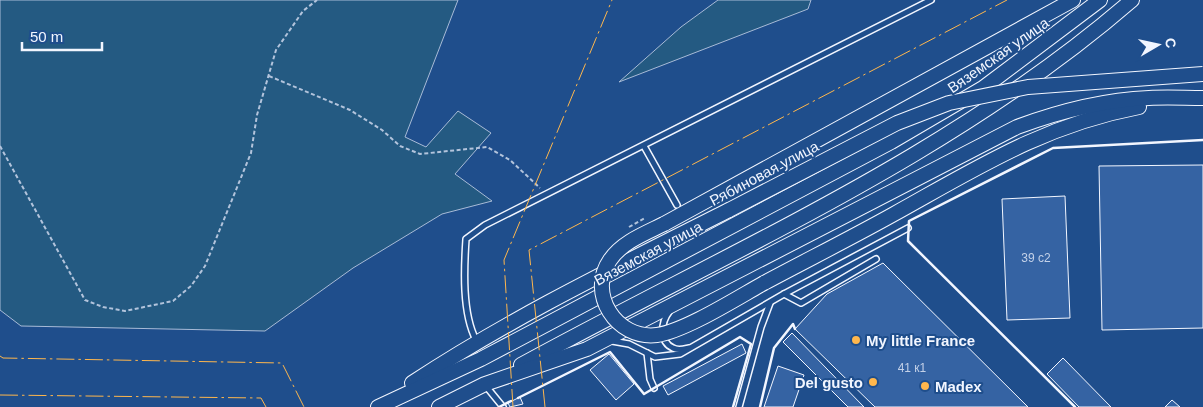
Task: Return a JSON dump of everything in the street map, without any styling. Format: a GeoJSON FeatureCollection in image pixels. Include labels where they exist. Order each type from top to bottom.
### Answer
{"type":"FeatureCollection","features":[{"type":"Feature","properties":{"kind":"main road"},"geometry":{"type":"LineString","coordinates":[[1073,0],[621,248],[610,260],[602,284],[604,301],[612,316],[632,332],[648,335],[674,330],[991,160],[1036,138],[1102,114],[1187,98]]}},
{"type":"Feature","properties":{"kind":"main road","name":"Вяземская улица"},"geometry":{"type":"LineString","coordinates":[[377,407],[481,359],[891,142],[983,88],[1100,0]]}},
{"type":"Feature","properties":{"kind":"main road"},"geometry":{"type":"LineString","coordinates":[[439,407],[911,158],[1007,97],[1132,0]]}},
{"type":"Feature","properties":{"kind":"main road","name":"Рябиновая улица"},"geometry":{"type":"LineString","coordinates":[[377,407],[447,360],[584,284],[897,123],[949,103],[1028,87],[1203,74]]}},
{"type":"Feature","properties":{"kind":"main road"},"geometry":{"type":"LineString","coordinates":[[485,384],[587,349],[1017,127],[1050,114],[1093,104],[1148,98],[1203,98]]}},
{"type":"Feature","properties":{"kind":"lane"},"geometry":{"type":"LineString","coordinates":[[478,343],[470,325],[464,271],[466,239],[485,225],[548,195],[930,0]]}},
{"type":"Feature","properties":{"kind":"lane"},"geometry":{"type":"LineString","coordinates":[[644,146],[677,205]]}},
{"type":"Feature","properties":{"kind":"lane"},"geometry":{"type":"LineString","coordinates":[[587,349],[616,340],[655,357],[670,357],[692,348],[784,294],[908,228]]}},
{"type":"Feature","properties":{"kind":"lane"},"geometry":{"type":"LineString","coordinates":[[784,294],[801,304],[876,260]]}},
{"type":"Feature","properties":{"kind":"lane"},"geometry":{"type":"LineString","coordinates":[[739,407],[761,327],[770,302]]}},
{"type":"Feature","properties":{"kind":"lane"},"geometry":{"type":"LineString","coordinates":[[675,305],[664,318],[664,335],[671,348],[692,348]]}},
{"type":"Feature","properties":{"kind":"lane"},"geometry":{"type":"LineString","coordinates":[[647,354],[650,379],[654,388]]}},
{"type":"Feature","properties":{"kind":"lane"},"geometry":{"type":"LineString","coordinates":[[485,384],[503,407]]}},
{"type":"Feature","properties":{"kind":"path"},"geometry":{"type":"LineString","coordinates":[[0,146],[85,300],[102,307],[125,311],[154,307],[173,301],[191,286],[204,266],[251,153],[257,115],[270,76],[276,50],[303,11],[317,0]]}},
{"type":"Feature","properties":{"kind":"path"},"geometry":{"type":"LineString","coordinates":[[270,76],[350,110],[382,130],[400,146],[420,154],[487,148],[510,160],[548,195]]}},
{"type":"Feature","properties":{"kind":"path"},"geometry":{"type":"LineString","coordinates":[[629,226],[645,218]]}},
{"type":"Feature","properties":{"kind":"shaded area"},"geometry":{"type":"Polygon","coordinates":[[[0,0],[458,0],[405,137],[426,147],[458,111],[491,133],[455,174],[492,201],[442,214],[353,268],[265,331],[21,326],[0,310],[0,0]]]}},
{"type":"Feature","properties":{"kind":"shaded area"},"geometry":{"type":"Polygon","coordinates":[[[718,0],[811,0],[808,9],[619,82],[681,27],[718,0]]]}},
{"type":"Feature","properties":{"kind":"building"},"geometry":{"type":"Polygon","coordinates":[[[1203,165],[1203,328],[1102,330],[1099,166],[1203,165]]]}},
{"type":"Feature","properties":{"kind":"building"},"geometry":{"type":"Polygon","coordinates":[[[1065,196],[1070,318],[1007,320],[1002,199],[1065,196]]]}},
{"type":"Feature","properties":{"kind":"building"},"geometry":{"type":"Polygon","coordinates":[[[883,263],[1028,407],[875,407],[795,329],[827,294],[883,263]]]}},
{"type":"Feature","properties":{"kind":"building"},"geometry":{"type":"Polygon","coordinates":[[[792,333],[864,407],[848,407],[783,342],[792,333]]]}},
{"type":"Feature","properties":{"kind":"building"},"geometry":{"type":"Polygon","coordinates":[[[742,344],[746,353],[668,395],[663,386],[742,344]]]}},
{"type":"Feature","properties":{"kind":"building"},"geometry":{"type":"Polygon","coordinates":[[[609,354],[634,384],[616,400],[590,370],[609,354]]]}},
{"type":"Feature","properties":{"kind":"building"},"geometry":{"type":"Polygon","coordinates":[[[1063,358],[1111,407],[1079,407],[1047,374],[1063,358]]]}},
{"type":"Feature","properties":{"kind":"building"},"geometry":{"type":"Polygon","coordinates":[[[778,366],[804,375],[793,407],[764,407],[778,366]]]}},
{"type":"Feature","properties":{"kind":"building"},"geometry":{"type":"Polygon","coordinates":[[[520,397],[523,404],[510,407],[508,403],[520,397]]]}},
{"type":"Feature","properties":{"kind":"building"},"geometry":{"type":"Polygon","coordinates":[[[1172,400],[1180,407],[1165,407],[1172,400]]]}},
{"type":"Feature","properties":{"kind":"wall"},"geometry":{"type":"LineString","coordinates":[[1075,407],[908,241],[909,221],[1053,148],[1203,140]]}},
{"type":"Feature","properties":{"kind":"wall"},"geometry":{"type":"LineString","coordinates":[[760,407],[774,348],[793,324],[795,329]]}},
{"type":"Feature","properties":{"kind":"wall"},"geometry":{"type":"LineString","coordinates":[[518,398],[610,352],[644,394],[740,337],[751,344],[733,407]]}},
{"type":"Feature","properties":{"kind":"wall"},"geometry":{"type":"LineString","coordinates":[[499,407],[511,401]]}},
{"type":"Feature","properties":{"kind":"power"},"geometry":{"type":"LineString","coordinates":[[513,407],[504,260],[612,0]]}},
{"type":"Feature","properties":{"kind":"power"},"geometry":{"type":"LineString","coordinates":[[545,407],[529,250],[1007,0]]}},
{"type":"Feature","properties":{"kind":"power"},"geometry":{"type":"LineString","coordinates":[[0,356],[3,358],[282,363],[304,407]]}},
{"type":"Feature","properties":{"kind":"power"},"geometry":{"type":"LineString","coordinates":[[0,395],[261,398],[266,407]]}},
{"type":"Feature","properties":{"kind":"place","name":"My little France"},"geometry":{"type":"Point","coordinates":[856,340]}},
{"type":"Feature","properties":{"kind":"place","name":"Del gusto"},"geometry":{"type":"Point","coordinates":[873,382]}},
{"type":"Feature","properties":{"kind":"place","name":"Madex"},"geometry":{"type":"Point","coordinates":[925,386]}}]}
